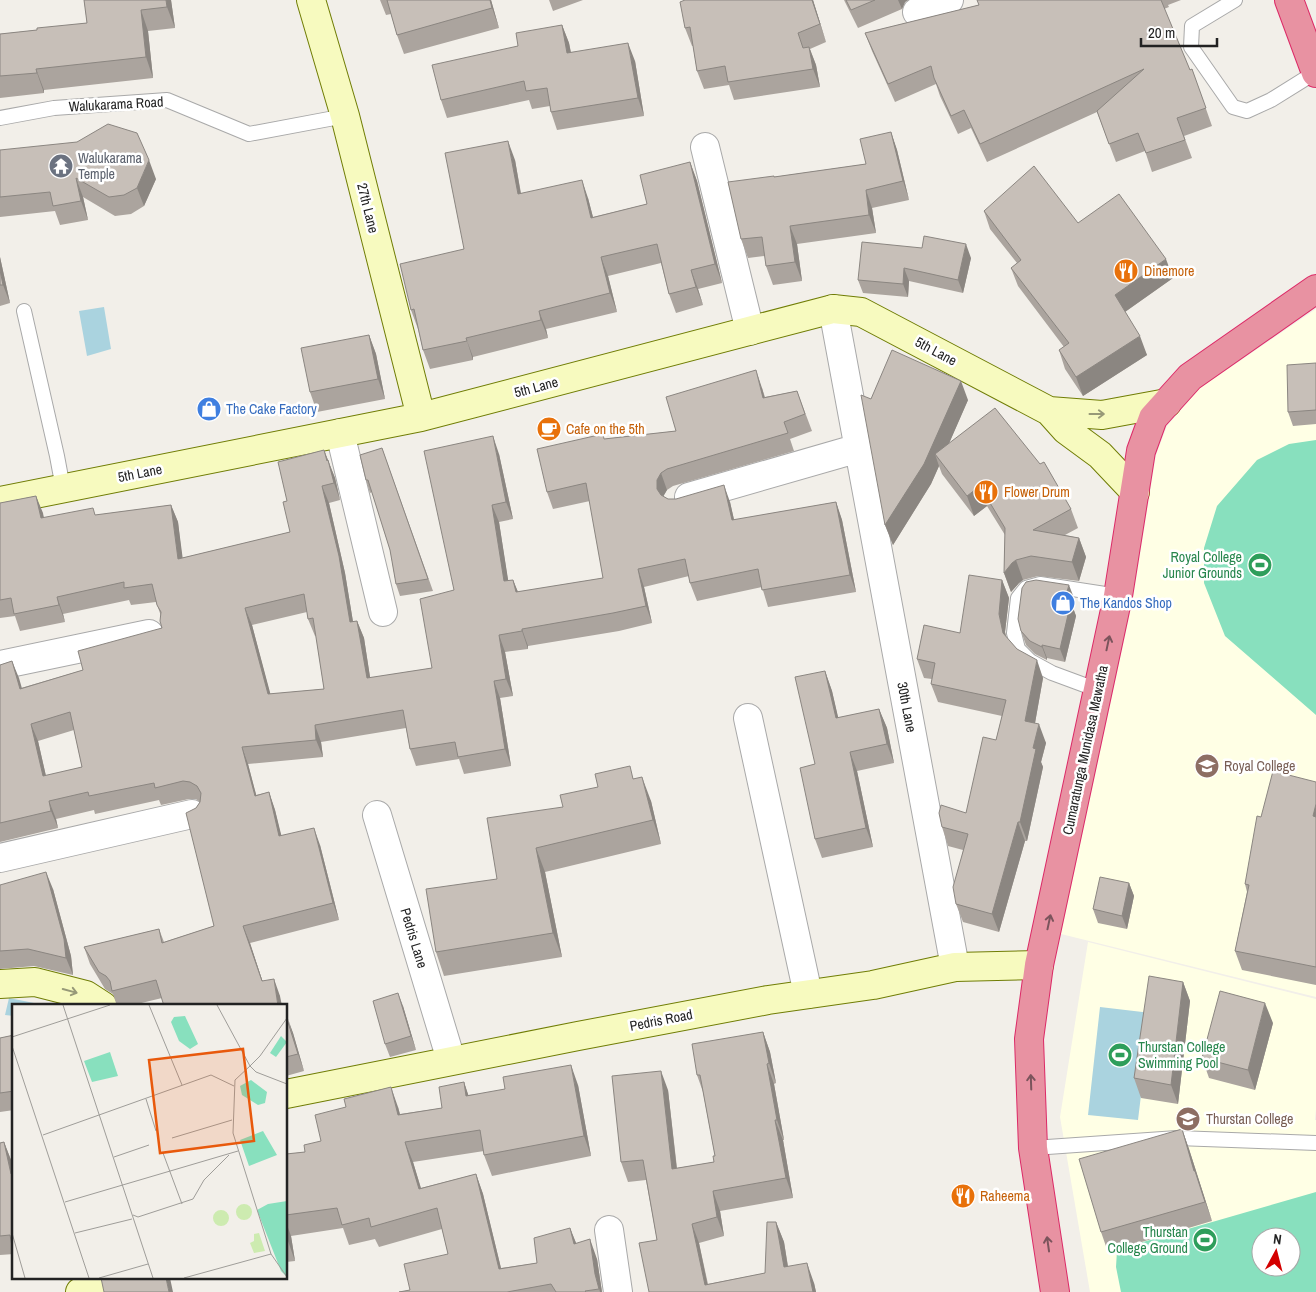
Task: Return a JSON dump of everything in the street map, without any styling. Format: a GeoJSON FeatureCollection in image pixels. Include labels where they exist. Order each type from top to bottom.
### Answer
{"type":"FeatureCollection","features":[{"type":"Feature","properties":{"kind":"highway"},"geometry":{"type":"LineString","coordinates":[[1289,0],[1316,72]]}},
{"type":"Feature","properties":{"kind":"highway","name":"Cumaratunga Munidasa Mawatha"},"geometry":{"type":"LineString","coordinates":[[1054,1292],[1033,1148],[1029,1039],[1039,965],[1118,596],[1141,451],[1153,418],[1190,377],[1316,289]]}},
{"type":"Feature","properties":{"kind":"street","name":"27th Lane"},"geometry":{"type":"LineString","coordinates":[[311,0],[345,116],[421,417]]}},
{"type":"Feature","properties":{"kind":"street"},"geometry":{"type":"LineString","coordinates":[[916,12],[949,0]]}},
{"type":"Feature","properties":{"kind":"street"},"geometry":{"type":"LineString","coordinates":[[705,147],[750,331]]}},
{"type":"Feature","properties":{"kind":"street","name":"5th Lane"},"geometry":{"type":"LineString","coordinates":[[0,501],[421,417],[833,309],[861,312],[1049,411],[1066,430],[1100,455],[1135,492]]}},
{"type":"Feature","properties":{"kind":"street","name":"30th Lane"},"geometry":{"type":"LineString","coordinates":[[833,309],[955,967]]}},
{"type":"Feature","properties":{"kind":"street","name":"5th Lane"},"geometry":{"type":"LineString","coordinates":[[1049,411],[1102,414],[1166,403]]}},
{"type":"Feature","properties":{"kind":"street"},"geometry":{"type":"LineString","coordinates":[[340,433],[383,612]]}},
{"type":"Feature","properties":{"kind":"street"},"geometry":{"type":"LineString","coordinates":[[678,501],[859,448]]}},
{"type":"Feature","properties":{"kind":"street"},"geometry":{"type":"LineString","coordinates":[[0,666],[152,633]]}},
{"type":"Feature","properties":{"kind":"street"},"geometry":{"type":"LineString","coordinates":[[748,718],[808,994]]}},
{"type":"Feature","properties":{"kind":"street"},"geometry":{"type":"LineString","coordinates":[[0,858],[192,814]]}},
{"type":"Feature","properties":{"kind":"street","name":"Pedris Lane"},"geometry":{"type":"LineString","coordinates":[[378,814],[451,1060]]}},
{"type":"Feature","properties":{"kind":"street","name":"Pedris Road"},"geometry":{"type":"LineString","coordinates":[[288,1094],[451,1060],[768,1000],[873,985],[955,967],[1039,965]]}},
{"type":"Feature","properties":{"kind":"street"},"geometry":{"type":"LineString","coordinates":[[0,984],[35,982],[86,995],[100,1004]]}},
{"type":"Feature","properties":{"kind":"street"},"geometry":{"type":"LineString","coordinates":[[609,1230],[618,1292]]}},
{"type":"Feature","properties":{"kind":"street"},"geometry":{"type":"LineString","coordinates":[[80,1292],[105,1280]]}},
{"type":"Feature","properties":{"kind":"lane"},"geometry":{"type":"LineString","coordinates":[[1235,0],[1192,26],[1191,47],[1233,107],[1247,111],[1271,100],[1316,72]]}},
{"type":"Feature","properties":{"kind":"lane","name":"Walukarama Road"},"geometry":{"type":"LineString","coordinates":[[0,118],[54,108],[167,100],[250,134],[345,116]]}},
{"type":"Feature","properties":{"kind":"lane"},"geometry":{"type":"LineString","coordinates":[[24,311],[63,488]]}},
{"type":"Feature","properties":{"kind":"lane"},"geometry":{"type":"LineString","coordinates":[[1098,690],[1052,673],[1030,661],[1018,649],[1014,633],[1018,598],[1026,588],[1040,584],[1118,596]]}},
{"type":"Feature","properties":{"kind":"lane"},"geometry":{"type":"LineString","coordinates":[[1033,1148],[1177,1138],[1316,1142]]}},
{"type":"Feature","properties":{"kind":"shaded area","name":"Royal College"},"geometry":{"type":"Polygon","coordinates":[[[1316,309],[1316,997],[1061,934],[1133,599],[1156,455],[1167,426],[1200,388],[1316,309]]]}},
{"type":"Feature","properties":{"kind":"shaded area","name":"Thurstan College"},"geometry":{"type":"Polygon","coordinates":[[[1088,942],[1316,999],[1316,1292],[1090,1292],[1060,1117],[1088,942]]]}},
{"type":"Feature","properties":{"kind":"green space","name":"Royal College Junior Grounds"},"geometry":{"type":"Polygon","coordinates":[[[1316,440],[1316,715],[1225,636],[1204,583],[1204,548],[1217,506],[1257,460],[1289,444],[1316,440]]]}},
{"type":"Feature","properties":{"kind":"green space","name":"Thurstan College Ground"},"geometry":{"type":"Polygon","coordinates":[[[1316,1192],[1316,1292],[1121,1292],[1116,1267],[1117,1251],[1316,1192]]]}},
{"type":"Feature","properties":{"kind":"water"},"geometry":{"type":"Polygon","coordinates":[[[104,307],[111,349],[87,356],[79,311],[104,307]]]}},
{"type":"Feature","properties":{"kind":"water"},"geometry":{"type":"Polygon","coordinates":[[[9,998],[39,1004],[12,1004],[12,1016],[5,1015],[9,998]]]}},
{"type":"Feature","properties":{"kind":"water","name":"Thurstan College Swimming Pool"},"geometry":{"type":"Polygon","coordinates":[[[1100,1007],[1151,1013],[1138,1120],[1088,1115],[1100,1007]]]}},
{"type":"Feature","properties":{"kind":"building"},"geometry":{"type":"Polygon","coordinates":[[[84,0],[166,0],[167,7],[141,10],[146,57],[36,69],[37,73],[0,76],[0,34],[87,23],[84,0]]]}},
{"type":"Feature","properties":{"kind":"building"},"geometry":{"type":"Polygon","coordinates":[[[387,0],[490,0],[492,8],[397,35],[387,0]]]}},
{"type":"Feature","properties":{"kind":"building"},"geometry":{"type":"Polygon","coordinates":[[[685,0],[812,0],[820,24],[798,33],[803,48],[809,47],[813,69],[728,82],[725,66],[697,71],[690,27],[685,28],[680,2],[685,0]]]}},
{"type":"Feature","properties":{"kind":"building"},"geometry":{"type":"Polygon","coordinates":[[[846,0],[875,0],[851,10],[846,0]]]}},
{"type":"Feature","properties":{"kind":"building"},"geometry":{"type":"Polygon","coordinates":[[[977,0],[1161,0],[1190,70],[1192,69],[1206,108],[1177,118],[1185,140],[1146,153],[1138,133],[1109,144],[1097,111],[1144,69],[980,144],[964,110],[951,116],[934,78],[931,66],[888,84],[865,33],[979,5],[977,0]]]}},
{"type":"Feature","properties":{"kind":"building"},"geometry":{"type":"Polygon","coordinates":[[[562,25],[567,53],[628,43],[638,98],[551,112],[547,88],[526,91],[524,81],[441,100],[432,65],[518,46],[516,33],[562,25]]]}},
{"type":"Feature","properties":{"kind":"building"},"geometry":{"type":"Polygon","coordinates":[[[108,124],[137,133],[149,160],[137,188],[124,195],[109,197],[76,178],[81,201],[53,206],[50,192],[0,197],[0,150],[77,142],[108,124]]]}},
{"type":"Feature","properties":{"kind":"building"},"geometry":{"type":"Polygon","coordinates":[[[891,132],[903,181],[866,190],[869,215],[790,226],[795,262],[766,266],[762,237],[741,239],[728,182],[866,164],[860,139],[891,132]]]}},
{"type":"Feature","properties":{"kind":"building"},"geometry":{"type":"Polygon","coordinates":[[[508,141],[518,194],[582,180],[591,218],[647,204],[640,175],[690,162],[715,264],[691,270],[696,287],[669,294],[657,244],[601,257],[610,293],[539,311],[541,320],[466,338],[467,341],[423,350],[414,309],[411,310],[400,264],[464,249],[445,153],[508,141]]]}},
{"type":"Feature","properties":{"kind":"building"},"geometry":{"type":"Polygon","coordinates":[[[1034,166],[1078,223],[1119,194],[1166,259],[1115,295],[1140,336],[1076,377],[1059,350],[1069,343],[1011,268],[1021,260],[984,211],[1034,166]]]}},
{"type":"Feature","properties":{"kind":"building"},"geometry":{"type":"Polygon","coordinates":[[[924,236],[966,244],[958,280],[904,268],[903,284],[858,280],[862,242],[922,248],[924,236]]]}},
{"type":"Feature","properties":{"kind":"building"},"geometry":{"type":"Polygon","coordinates":[[[0,270],[3,285],[0,285],[0,270]]]}},
{"type":"Feature","properties":{"kind":"building"},"geometry":{"type":"Polygon","coordinates":[[[369,335],[378,379],[310,392],[301,348],[369,335]]]}},
{"type":"Feature","properties":{"kind":"building"},"geometry":{"type":"Polygon","coordinates":[[[892,350],[961,381],[924,464],[885,525],[861,395],[871,399],[892,350]]]}},
{"type":"Feature","properties":{"kind":"building"},"geometry":{"type":"Polygon","coordinates":[[[1316,363],[1316,410],[1288,412],[1287,365],[1316,363]]]}},
{"type":"Feature","properties":{"kind":"building"},"geometry":{"type":"Polygon","coordinates":[[[756,370],[763,398],[797,391],[805,414],[784,422],[788,433],[667,469],[661,473],[657,480],[657,489],[661,495],[668,499],[676,499],[724,485],[732,520],[836,502],[850,575],[762,590],[758,569],[690,583],[685,559],[638,569],[646,606],[499,635],[506,679],[494,681],[505,749],[458,757],[455,742],[410,749],[403,710],[315,725],[316,740],[242,747],[255,796],[269,792],[279,836],[314,828],[333,903],[243,926],[262,981],[274,979],[278,1004],[163,1004],[156,980],[112,991],[110,981],[99,972],[84,947],[159,929],[162,943],[214,926],[186,813],[196,808],[200,802],[201,793],[197,786],[183,781],[155,788],[154,783],[89,796],[88,792],[49,801],[51,811],[0,823],[0,665],[12,661],[20,689],[83,670],[78,651],[162,628],[160,621],[161,612],[157,605],[152,584],[124,588],[124,582],[57,597],[59,605],[14,614],[11,598],[0,600],[0,503],[36,496],[41,518],[93,508],[95,515],[171,505],[178,559],[290,532],[283,502],[287,501],[278,462],[324,450],[334,483],[322,486],[339,556],[350,622],[357,621],[367,678],[432,668],[420,599],[454,590],[424,451],[493,436],[506,502],[492,505],[504,581],[513,580],[516,592],[603,578],[586,483],[547,492],[537,449],[603,434],[604,439],[676,431],[666,397],[756,370]],[[304,594],[245,608],[268,694],[324,689],[313,618],[308,619],[304,594]],[[70,712],[31,724],[43,776],[82,767],[70,712]]]}},
{"type":"Feature","properties":{"kind":"building"},"geometry":{"type":"Polygon","coordinates":[[[995,408],[1040,464],[1044,462],[1071,509],[1033,530],[1079,538],[1072,562],[1031,556],[1016,560],[1004,573],[1005,528],[980,486],[967,496],[935,454],[995,408]]]}},
{"type":"Feature","properties":{"kind":"building"},"geometry":{"type":"Polygon","coordinates":[[[382,448],[428,579],[396,584],[390,550],[368,480],[366,480],[360,455],[382,448]]]}},
{"type":"Feature","properties":{"kind":"building"},"geometry":{"type":"Polygon","coordinates":[[[969,575],[1002,580],[999,614],[1003,633],[1017,649],[1037,660],[1025,721],[1039,724],[1033,748],[1036,749],[1020,822],[1018,822],[992,914],[956,904],[953,887],[968,834],[942,827],[939,813],[941,805],[966,813],[983,737],[996,740],[1006,700],[931,684],[935,663],[917,659],[924,625],[960,633],[969,575]]]}},
{"type":"Feature","properties":{"kind":"building"},"geometry":{"type":"Polygon","coordinates":[[[1036,580],[1069,585],[1064,601],[1071,602],[1060,649],[1042,645],[1042,647],[1030,641],[1021,631],[1018,619],[1022,588],[1026,582],[1036,580]]]}},
{"type":"Feature","properties":{"kind":"building"},"geometry":{"type":"Polygon","coordinates":[[[825,671],[836,718],[879,709],[887,744],[850,752],[866,828],[815,839],[800,768],[815,764],[795,677],[825,671]]]}},
{"type":"Feature","properties":{"kind":"building"},"geometry":{"type":"Polygon","coordinates":[[[630,766],[633,779],[642,777],[653,820],[536,848],[553,933],[436,952],[426,889],[497,879],[487,818],[563,807],[560,795],[598,787],[595,774],[630,766]]]}},
{"type":"Feature","properties":{"kind":"building"},"geometry":{"type":"Polygon","coordinates":[[[1273,771],[1316,782],[1316,804],[1313,816],[1316,817],[1316,967],[1235,951],[1249,885],[1245,884],[1257,816],[1261,817],[1273,771]]]}},
{"type":"Feature","properties":{"kind":"building"},"geometry":{"type":"Polygon","coordinates":[[[46,872],[64,939],[66,958],[28,949],[0,951],[0,885],[46,872]]]}},
{"type":"Feature","properties":{"kind":"building"},"geometry":{"type":"Polygon","coordinates":[[[1100,877],[1129,883],[1122,916],[1093,909],[1100,877]]]}},
{"type":"Feature","properties":{"kind":"building"},"geometry":{"type":"Polygon","coordinates":[[[1149,976],[1183,982],[1171,1085],[1134,1078],[1149,976]]]}},
{"type":"Feature","properties":{"kind":"building"},"geometry":{"type":"Polygon","coordinates":[[[1220,991],[1265,1003],[1248,1070],[1202,1058],[1220,991]]]}},
{"type":"Feature","properties":{"kind":"building"},"geometry":{"type":"Polygon","coordinates":[[[398,993],[411,1036],[385,1044],[373,1001],[398,993]]]}},
{"type":"Feature","properties":{"kind":"building"},"geometry":{"type":"Polygon","coordinates":[[[288,1022],[298,1054],[288,1056],[288,1022]]]}},
{"type":"Feature","properties":{"kind":"building"},"geometry":{"type":"Polygon","coordinates":[[[763,1032],[777,1120],[775,1120],[786,1178],[713,1191],[717,1217],[692,1224],[705,1285],[765,1273],[767,1222],[776,1222],[784,1267],[807,1263],[813,1292],[649,1292],[639,1243],[657,1240],[643,1160],[621,1162],[612,1076],[661,1071],[672,1169],[714,1162],[713,1156],[715,1156],[700,1075],[697,1075],[692,1044],[763,1032]]]}},
{"type":"Feature","properties":{"kind":"building"},"geometry":{"type":"Polygon","coordinates":[[[12,1035],[12,1091],[0,1093],[0,1038],[12,1035]]]}},
{"type":"Feature","properties":{"kind":"building"},"geometry":{"type":"Polygon","coordinates":[[[571,1065],[584,1136],[484,1155],[480,1130],[405,1142],[419,1189],[476,1174],[499,1269],[537,1263],[534,1238],[570,1228],[574,1244],[590,1239],[599,1289],[586,1292],[556,1292],[551,1284],[507,1292],[399,1292],[410,1290],[404,1264],[448,1254],[437,1208],[371,1227],[369,1218],[342,1225],[337,1208],[288,1215],[288,1154],[305,1152],[304,1145],[321,1141],[315,1115],[346,1107],[344,1099],[391,1087],[398,1115],[442,1108],[439,1087],[464,1082],[466,1096],[505,1089],[503,1077],[571,1065]]]}},
{"type":"Feature","properties":{"kind":"building"},"geometry":{"type":"Polygon","coordinates":[[[1182,1129],[1205,1202],[1101,1232],[1079,1159],[1182,1129]]]}},
{"type":"Feature","properties":{"kind":"building"},"geometry":{"type":"Polygon","coordinates":[[[4,1142],[12,1174],[12,1246],[10,1235],[0,1236],[0,1143],[4,1142]]]}},
{"type":"Feature","properties":{"kind":"building"},"geometry":{"type":"Polygon","coordinates":[[[101,1280],[166,1280],[169,1292],[104,1292],[101,1280]]]}},
{"type":"Feature","properties":{"kind":"place","name":"Walukarama Temple"},"geometry":{"type":"Point","coordinates":[61,166]}},
{"type":"Feature","properties":{"kind":"place","name":"Dinemore"},"geometry":{"type":"Point","coordinates":[1126,271]}},
{"type":"Feature","properties":{"kind":"place","name":"The Cake Factory"},"geometry":{"type":"Point","coordinates":[209,409]}},
{"type":"Feature","properties":{"kind":"place","name":"Cafe on the 5th"},"geometry":{"type":"Point","coordinates":[549,429]}},
{"type":"Feature","properties":{"kind":"place","name":"Flower Drum"},"geometry":{"type":"Point","coordinates":[986,492]}},
{"type":"Feature","properties":{"kind":"place","name":"Royal College Junior Grounds"},"geometry":{"type":"Point","coordinates":[1260,565]}},
{"type":"Feature","properties":{"kind":"place","name":"The Kandos Shop"},"geometry":{"type":"Point","coordinates":[1063,603]}},
{"type":"Feature","properties":{"kind":"place","name":"Royal College"},"geometry":{"type":"Point","coordinates":[1207,766]}},
{"type":"Feature","properties":{"kind":"place","name":"Thurstan College Swimming Pool"},"geometry":{"type":"Point","coordinates":[1120,1055]}},
{"type":"Feature","properties":{"kind":"place","name":"Thurstan College"},"geometry":{"type":"Point","coordinates":[1188,1119]}},
{"type":"Feature","properties":{"kind":"place","name":"Raheema"},"geometry":{"type":"Point","coordinates":[963,1196]}},
{"type":"Feature","properties":{"kind":"place","name":"Thurstan College Ground"},"geometry":{"type":"Point","coordinates":[1205,1240]}}]}
